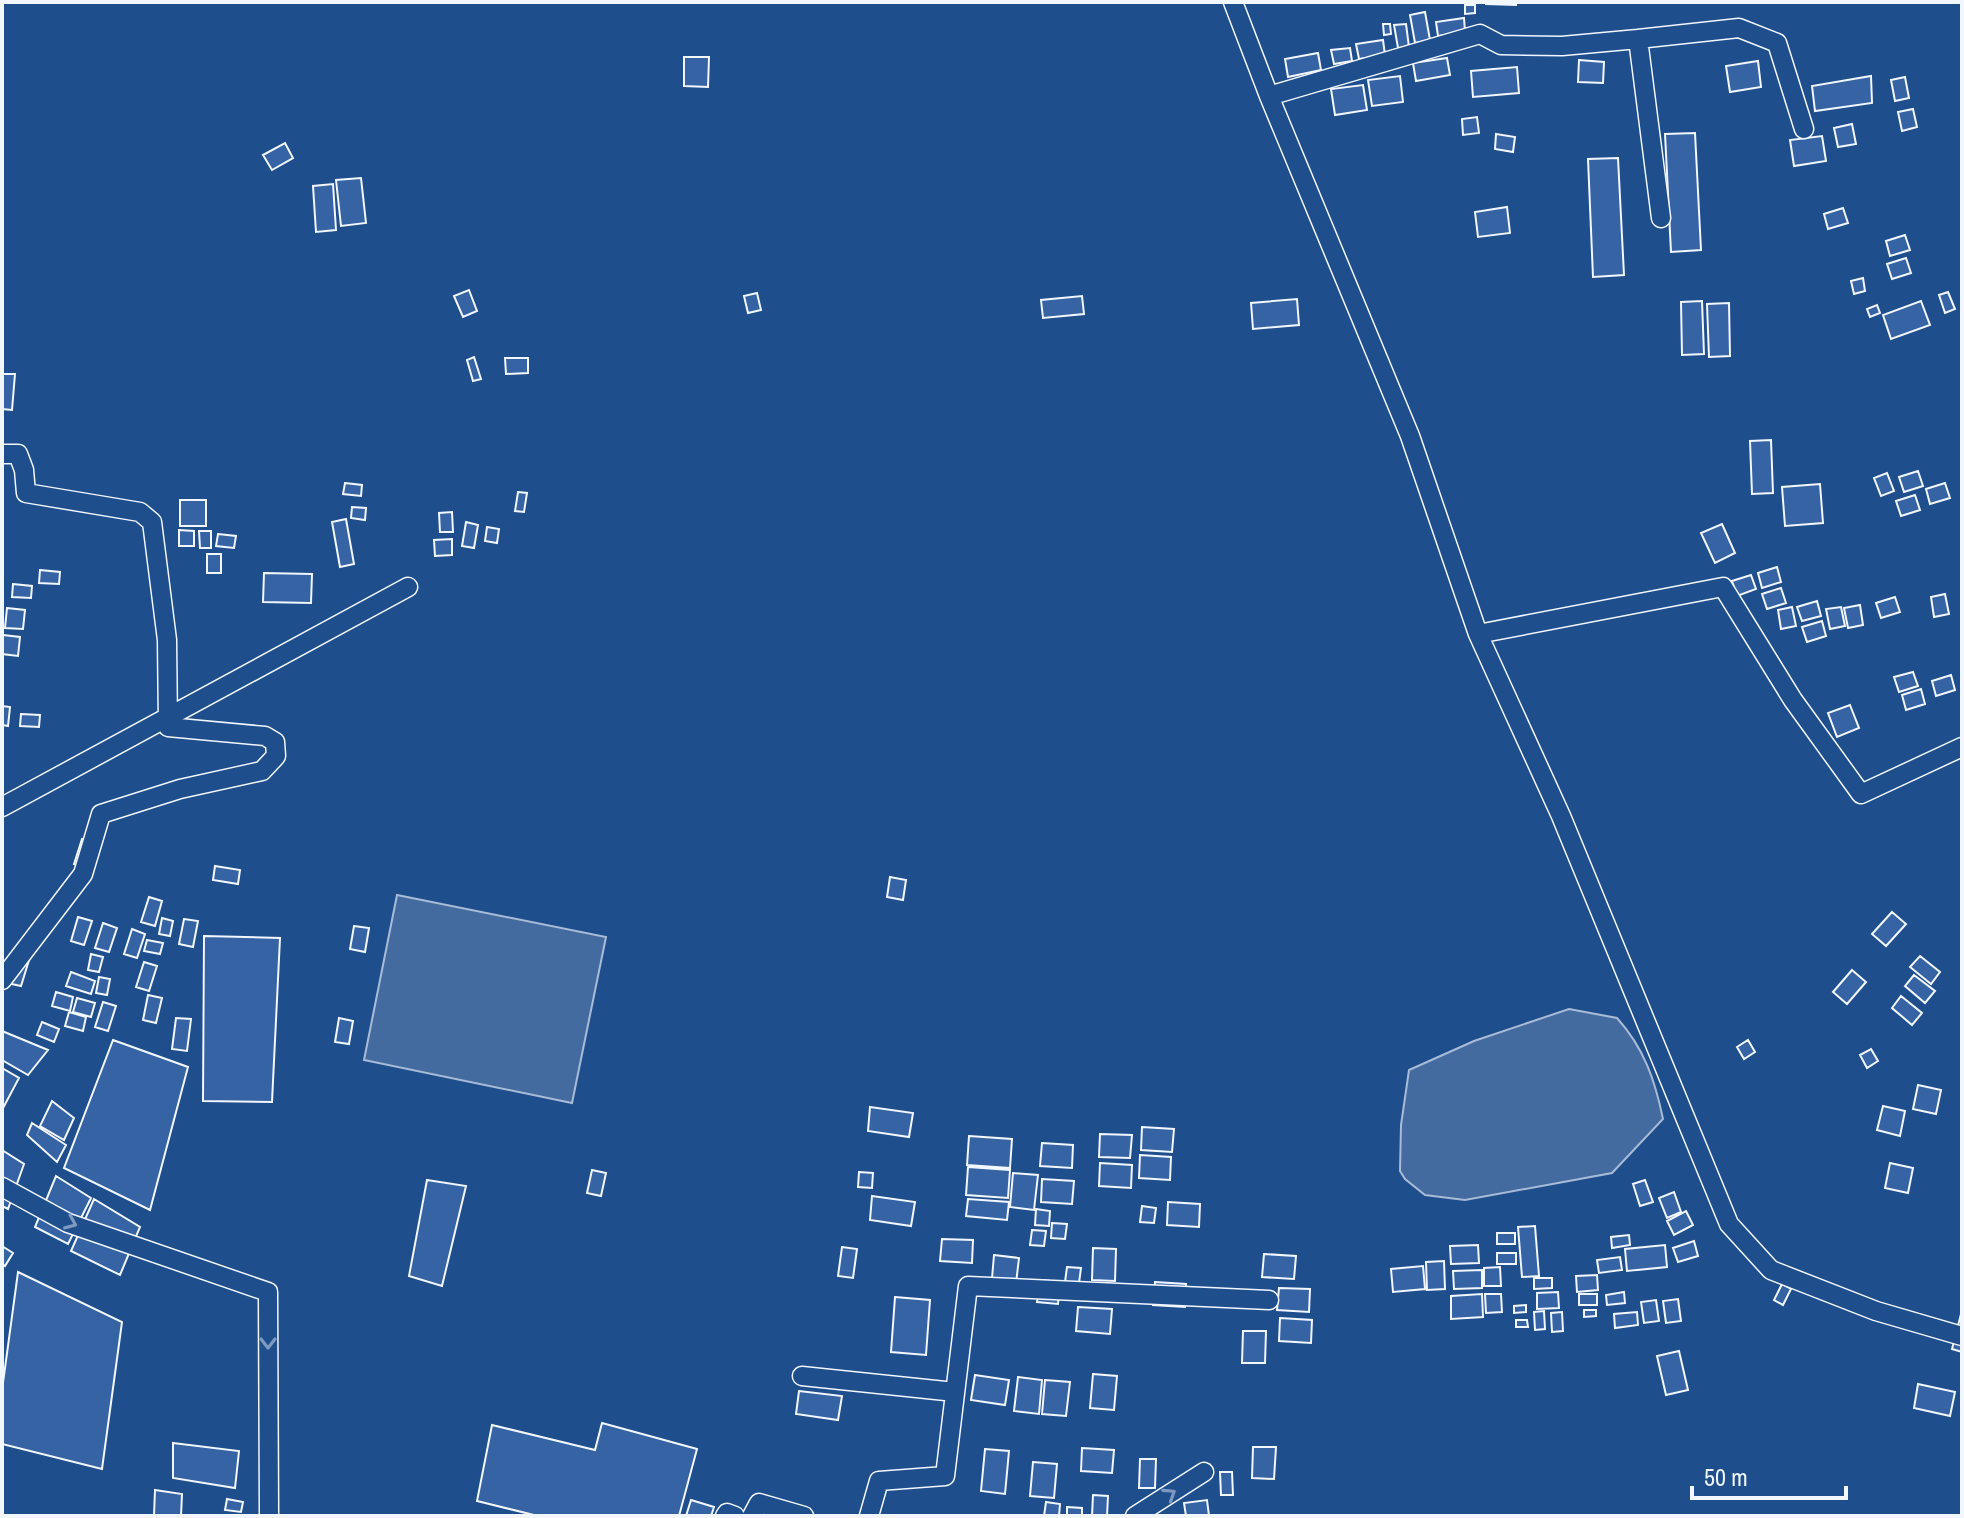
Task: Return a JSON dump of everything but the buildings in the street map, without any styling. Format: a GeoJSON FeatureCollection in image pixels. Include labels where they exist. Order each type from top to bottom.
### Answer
{"type":"FeatureCollection","features":[{"type":"Feature","properties":{"kind":"street"},"geometry":{"type":"LineString","coordinates":[[1233,2],[1410,436],[1478,634],[1561,816],[1729,1224],[1771,1270],[1876,1311],[1962,1336]]}},
{"type":"Feature","properties":{"kind":"street"},"geometry":{"type":"LineString","coordinates":[[1269,96],[1480,34],[1501,45],[1562,46],[1739,28],[1777,43],[1804,129]]}},
{"type":"Feature","properties":{"kind":"street"},"geometry":{"type":"LineString","coordinates":[[1638,39],[1661,218]]}},
{"type":"Feature","properties":{"kind":"street"},"geometry":{"type":"LineString","coordinates":[[2,454],[18,454],[24,470],[26,493],[140,512],[152,522],[167,640],[168,727],[265,736],[275,742],[276,756],[262,771],[180,789],[101,814],[83,874],[2,980]]}},
{"type":"Feature","properties":{"kind":"street"},"geometry":{"type":"LineString","coordinates":[[2,807],[408,587]]}},
{"type":"Feature","properties":{"kind":"street"},"geometry":{"type":"LineString","coordinates":[[1478,634],[1723,587],[1758,648],[1861,794],[1962,747]]}},
{"type":"Feature","properties":{"kind":"street"},"geometry":{"type":"LineString","coordinates":[[2,1187],[68,1223],[268,1292],[269,1516]]}},
{"type":"Feature","properties":{"kind":"street"},"geometry":{"type":"LineString","coordinates":[[869,1516],[879,1481],[945,1476],[968,1286],[1269,1300]]}},
{"type":"Feature","properties":{"kind":"street"},"geometry":{"type":"LineString","coordinates":[[802,1376],[955,1392]]}},
{"type":"Feature","properties":{"kind":"street"},"geometry":{"type":"LineString","coordinates":[[1135,1516],[1204,1472]]}},
{"type":"Feature","properties":{"kind":"street"},"geometry":{"type":"LineString","coordinates":[[752,1516],[759,1503],[804,1516]]}},
{"type":"Feature","properties":{"kind":"street"},"geometry":{"type":"LineString","coordinates":[[725,1516],[727,1513],[735,1516]]}},
{"type":"Feature","properties":{"kind":"water"},"geometry":{"type":"Polygon","coordinates":[[[397,895],[606,937],[572,1103],[364,1060],[397,895]]]}},
{"type":"Feature","properties":{"kind":"water"},"geometry":{"type":"Polygon","coordinates":[[[1569,1009],[1617,1018],[1641,1053],[1660,1105],[1663,1119],[1612,1173],[1465,1200],[1425,1195],[1405,1179],[1400,1171],[1401,1125],[1409,1070],[1474,1041],[1569,1009]]]}}]}
